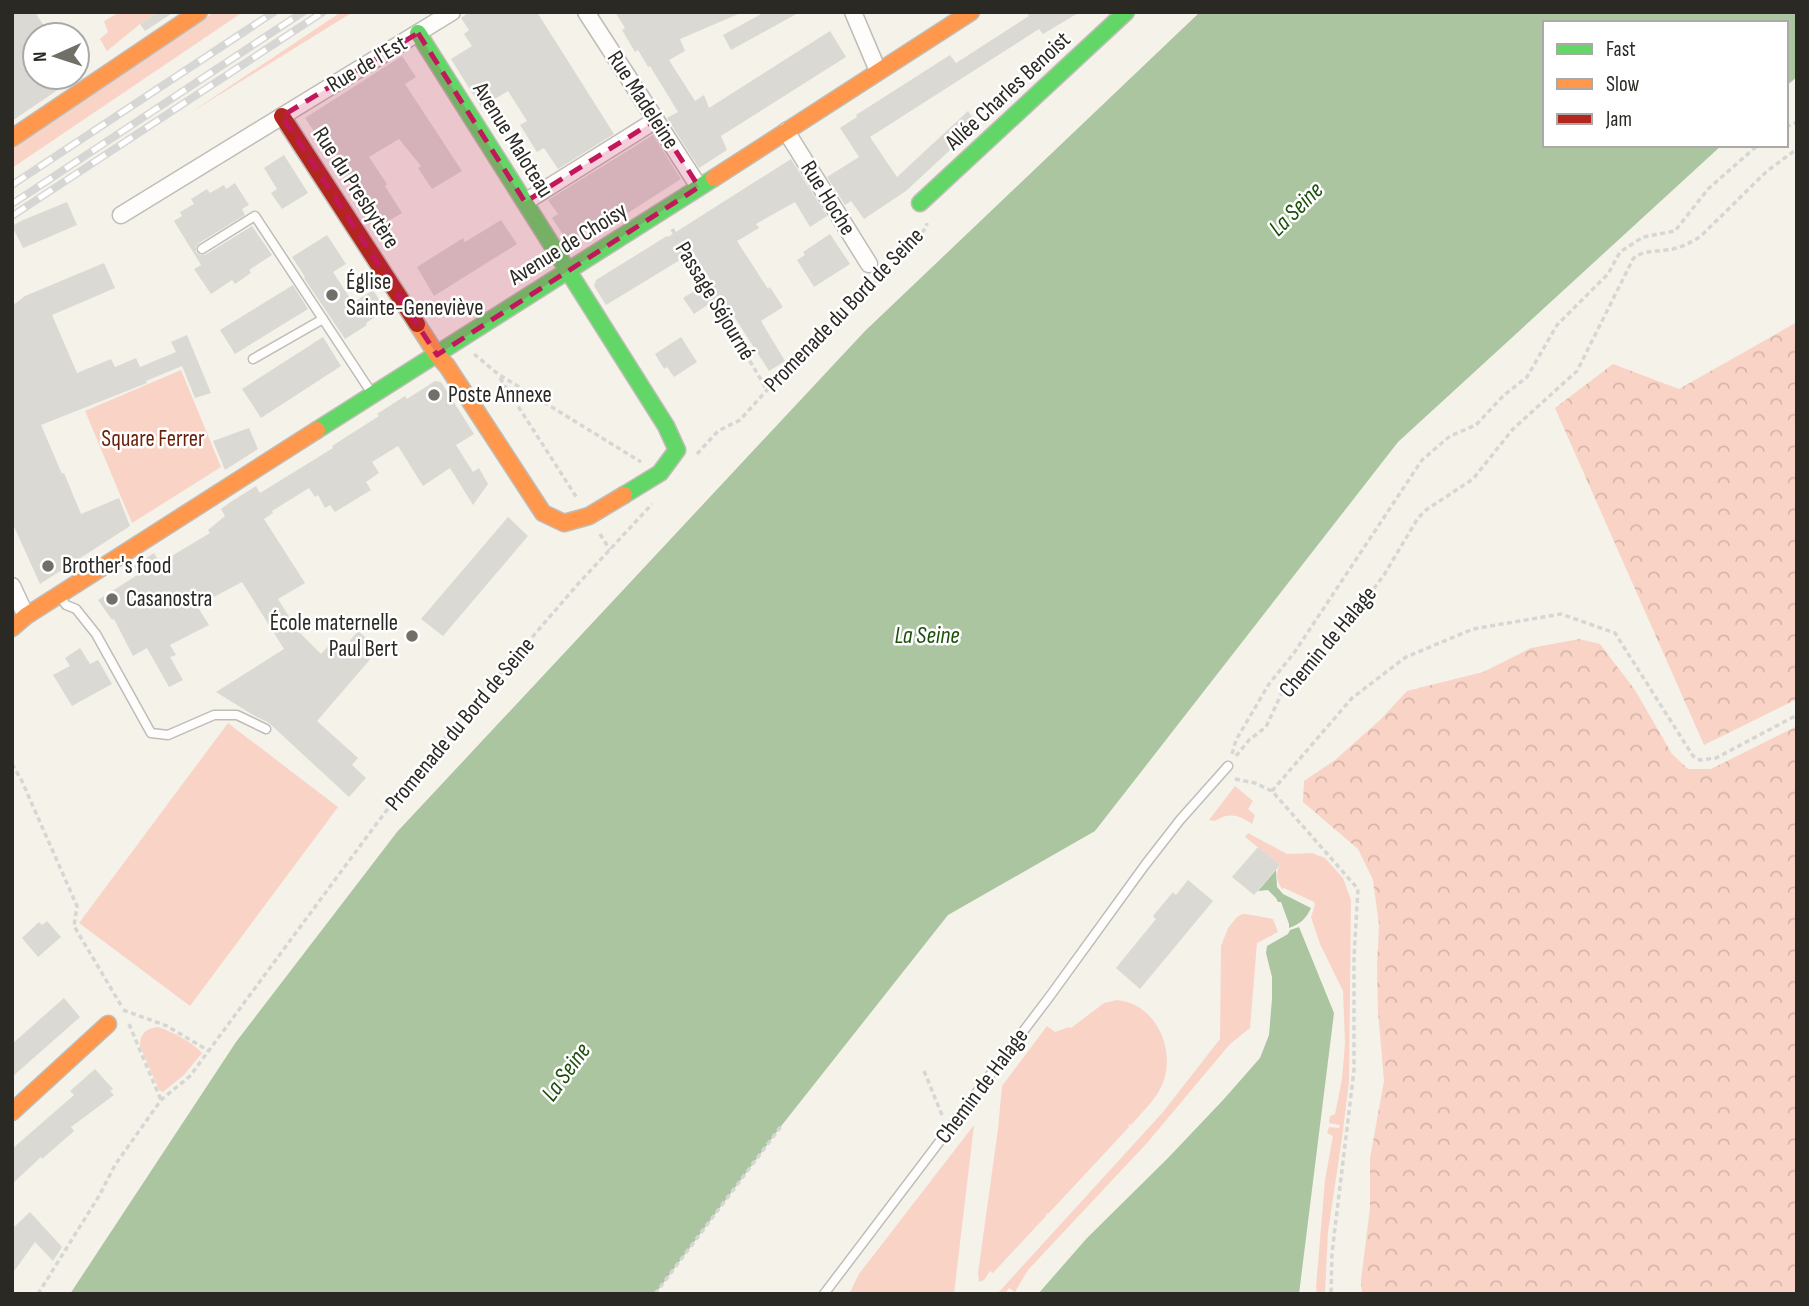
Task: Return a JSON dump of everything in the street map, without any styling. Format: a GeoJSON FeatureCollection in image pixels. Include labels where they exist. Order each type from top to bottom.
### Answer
{"type":"FeatureCollection","features":[{"type":"Feature","properties":{"kind":"street"},"geometry":{"type":"LineString","coordinates":[[12,138],[199,12]]}},
{"type":"Feature","properties":{"kind":"street","name":"Rue de l'Est"},"geometry":{"type":"LineString","coordinates":[[121,215],[452,12]]}},
{"type":"Feature","properties":{"kind":"street","name":"Rue Madeleine"},"geometry":{"type":"LineString","coordinates":[[586,12],[699,187]]}},
{"type":"Feature","properties":{"kind":"street"},"geometry":{"type":"LineString","coordinates":[[853,12],[878,71]]}},
{"type":"Feature","properties":{"kind":"street","name":"Avenue de Choisy"},"geometry":{"type":"LineString","coordinates":[[12,628],[26,616],[569,272],[971,12]]}},
{"type":"Feature","properties":{"kind":"street","name":"Allée Charles Benoist"},"geometry":{"type":"LineString","coordinates":[[922,202],[1126,12]]}},
{"type":"Feature","properties":{"kind":"street","name":"Avenue Maloteau"},"geometry":{"type":"LineString","coordinates":[[418,33],[666,426],[677,450],[660,473]]}},
{"type":"Feature","properties":{"kind":"street","name":"Rue du Presbytère"},"geometry":{"type":"LineString","coordinates":[[282,116],[543,513],[564,523],[589,516]]}},
{"type":"Feature","properties":{"kind":"street"},"geometry":{"type":"LineString","coordinates":[[525,202],[656,120]]}},
{"type":"Feature","properties":{"kind":"street","name":"Rue Hoche"},"geometry":{"type":"LineString","coordinates":[[786,131],[869,264]]}},
{"type":"Feature","properties":{"kind":"street"},"geometry":{"type":"LineString","coordinates":[[589,516],[660,473]]}},
{"type":"Feature","properties":{"kind":"street"},"geometry":{"type":"LineString","coordinates":[[12,586],[26,616]]}},
{"type":"Feature","properties":{"kind":"street"},"geometry":{"type":"LineString","coordinates":[[12,1112],[106,1026]]}},
{"type":"Feature","properties":{"kind":"lane"},"geometry":{"type":"LineString","coordinates":[[202,249],[255,216],[373,396]]}},
{"type":"Feature","properties":{"kind":"lane"},"geometry":{"type":"LineString","coordinates":[[253,359],[323,318]]}},
{"type":"Feature","properties":{"kind":"lane"},"geometry":{"type":"LineString","coordinates":[[59,596],[66,605],[76,610],[96,634],[151,733],[168,736],[214,715],[237,715],[267,729]]}},
{"type":"Feature","properties":{"kind":"lane","name":"Chemin de Halage"},"geometry":{"type":"LineString","coordinates":[[824,1294],[1050,996],[1145,865],[1228,766]]}},
{"type":"Feature","properties":{"kind":"path"},"geometry":{"type":"LineString","coordinates":[[1228,766],[1236,740],[1269,684],[1294,653],[1422,460],[1450,436],[1476,425],[1527,377],[1557,325],[1608,274],[1620,252],[1643,237],[1675,231],[1708,189],[1756,147]]}},
{"type":"Feature","properties":{"kind":"path","name":"Chemin de Halage"},"geometry":{"type":"LineString","coordinates":[[1228,766],[1249,740],[1266,727],[1284,688],[1319,657],[1331,634],[1346,625],[1355,614],[1384,575],[1418,519],[1426,510],[1473,479],[1513,429],[1577,371],[1633,259],[1642,253],[1674,249],[1691,243],[1767,171],[1797,149]]}},
{"type":"Feature","properties":{"kind":"path","name":"Promenade du Bord de Seine"},"geometry":{"type":"LineString","coordinates":[[885,271],[926,228],[922,202]]}},
{"type":"Feature","properties":{"kind":"path","name":"Passage Séjourné"},"geometry":{"type":"LineString","coordinates":[[662,211],[767,390]]}},
{"type":"Feature","properties":{"kind":"path","name":"Promenade du Bord de Seine"},"geometry":{"type":"LineString","coordinates":[[697,454],[718,431],[740,420],[877,279]]}},
{"type":"Feature","properties":{"kind":"path"},"geometry":{"type":"LineString","coordinates":[[462,339],[468,348],[498,374],[660,473]]}},
{"type":"Feature","properties":{"kind":"path"},"geometry":{"type":"LineString","coordinates":[[498,374],[610,550]]}},
{"type":"Feature","properties":{"kind":"path","name":"Promenade du Bord de Seine"},"geometry":{"type":"LineString","coordinates":[[38,1294],[99,1196],[115,1165],[161,1100],[190,1076],[420,767],[578,584],[656,500]]}},
{"type":"Feature","properties":{"kind":"path"},"geometry":{"type":"LineString","coordinates":[[1272,791],[1352,698],[1406,657],[1474,629],[1561,614],[1615,633],[1693,756],[1700,760],[1716,758],[1797,715]]}},
{"type":"Feature","properties":{"kind":"path"},"geometry":{"type":"LineString","coordinates":[[12,764],[22,779],[77,906],[74,926],[124,1010],[161,1100]]}},
{"type":"Feature","properties":{"kind":"path"},"geometry":{"type":"LineString","coordinates":[[1240,780],[1272,791],[1358,889],[1354,957],[1354,1070],[1332,1253],[1331,1294]]}},
{"type":"Feature","properties":{"kind":"path"},"geometry":{"type":"LineString","coordinates":[[106,1026],[100,1019],[124,1010],[167,1026],[209,1051]]}},
{"type":"Feature","properties":{"kind":"path"},"geometry":{"type":"LineString","coordinates":[[924,1071],[948,1130]]}},
{"type":"Feature","properties":{"kind":"path"},"geometry":{"type":"LineString","coordinates":[[655,1294],[782,1125]]}},
{"type":"Feature","properties":{"kind":"highlighted area"},"geometry":{"type":"Polygon","coordinates":[[[418,33],[525,202],[656,120],[699,187],[437,355],[282,116],[418,33]]]}},
{"type":"Feature","properties":{"kind":"green space"},"geometry":{"type":"Polygon","coordinates":[[[120,12],[158,12],[107,51],[100,39],[108,32],[104,21],[120,12]]]}},
{"type":"Feature","properties":{"kind":"green space"},"geometry":{"type":"Polygon","coordinates":[[[214,12],[243,12],[12,168],[12,147],[214,12]]]}},
{"type":"Feature","properties":{"kind":"green space"},"geometry":{"type":"Polygon","coordinates":[[[341,12],[353,12],[190,113],[341,12]]]}},
{"type":"Feature","properties":{"kind":"green space"},"geometry":{"type":"Polygon","coordinates":[[[1797,322],[1797,699],[1704,745],[1555,408],[1613,364],[1679,389],[1797,322]]]}},
{"type":"Feature","properties":{"kind":"green space","name":"Square Ferrer"},"geometry":{"type":"Polygon","coordinates":[[[181,370],[221,467],[132,523],[85,411],[181,370]]]}},
{"type":"Feature","properties":{"kind":"green space"},"geometry":{"type":"Polygon","coordinates":[[[1579,639],[1600,644],[1635,690],[1672,754],[1688,769],[1711,769],[1797,726],[1797,1294],[1362,1294],[1361,1280],[1370,1208],[1370,1158],[1384,1081],[1378,1012],[1379,925],[1373,880],[1358,849],[1303,802],[1304,781],[1335,760],[1380,720],[1407,691],[1483,672],[1531,648],[1579,639]]]}},
{"type":"Feature","properties":{"kind":"green space"},"geometry":{"type":"Polygon","coordinates":[[[228,723],[338,807],[190,1006],[79,923],[228,723]]]}},
{"type":"Feature","properties":{"kind":"green space"},"geometry":{"type":"Polygon","coordinates":[[[1235,786],[1253,801],[1248,809],[1255,815],[1252,824],[1234,816],[1209,820],[1235,786]]]}},
{"type":"Feature","properties":{"kind":"green space"},"geometry":{"type":"Polygon","coordinates":[[[1248,833],[1287,854],[1312,853],[1325,858],[1343,878],[1351,900],[1349,1082],[1328,1232],[1325,1294],[1317,1294],[1316,1287],[1325,1180],[1333,1136],[1327,1133],[1329,1127],[1339,1128],[1340,1125],[1329,1123],[1330,1116],[1335,1114],[1342,1079],[1345,1043],[1343,991],[1320,944],[1311,917],[1314,902],[1282,889],[1277,877],[1280,865],[1245,837],[1248,833]]]}},
{"type":"Feature","properties":{"kind":"green space"},"geometry":{"type":"Polygon","coordinates":[[[1242,914],[1273,919],[1278,932],[1257,943],[1250,1028],[1230,1044],[1147,1143],[1028,1270],[1015,1292],[1009,1288],[1005,1294],[997,1294],[1163,1112],[1220,1039],[1221,946],[1228,928],[1242,914]]]}},
{"type":"Feature","properties":{"kind":"green space"},"geometry":{"type":"Polygon","coordinates":[[[1117,1000],[1142,1009],[1158,1028],[1164,1041],[1167,1067],[1161,1087],[1131,1125],[1128,1124],[1129,1127],[1048,1214],[1046,1213],[993,1273],[990,1271],[984,1280],[979,1282],[1002,1086],[1047,1026],[1055,1032],[1071,1028],[1104,1003],[1117,1000]]]}},
{"type":"Feature","properties":{"kind":"green space"},"geometry":{"type":"Polygon","coordinates":[[[158,1027],[182,1038],[202,1053],[184,1075],[163,1092],[159,1090],[140,1046],[144,1032],[158,1027]]]}},
{"type":"Feature","properties":{"kind":"green space"},"geometry":{"type":"Polygon","coordinates":[[[974,1125],[954,1294],[849,1294],[859,1274],[974,1125]]]}},
{"type":"Feature","properties":{"kind":"water","name":"La Seine"},"geometry":{"type":"Polygon","coordinates":[[[1200,12],[1797,12],[1797,77],[1788,84],[1788,21],[1543,21],[1543,147],[1720,147],[1398,442],[1095,831],[948,915],[782,1125],[655,1294],[70,1294],[236,1042],[397,832],[865,331],[1200,12]]]}},
{"type":"Feature","properties":{"kind":"water"},"geometry":{"type":"Polygon","coordinates":[[[1276,870],[1277,887],[1283,894],[1311,908],[1302,921],[1289,928],[1281,902],[1268,890],[1258,891],[1276,870]]]}},
{"type":"Feature","properties":{"kind":"water"},"geometry":{"type":"Polygon","coordinates":[[[1299,927],[1334,1013],[1299,1294],[1038,1294],[1087,1238],[1168,1158],[1260,1058],[1269,1035],[1272,999],[1267,946],[1299,927]]]}},
{"type":"Feature","properties":{"kind":"building"},"geometry":{"type":"Polygon","coordinates":[[[12,12],[35,12],[41,21],[21,21],[21,91],[56,91],[12,121],[12,12]]]}},
{"type":"Feature","properties":{"kind":"building"},"geometry":{"type":"Polygon","coordinates":[[[158,12],[174,12],[145,31],[140,24],[158,12]]]}},
{"type":"Feature","properties":{"kind":"building"},"geometry":{"type":"Polygon","coordinates":[[[469,12],[537,12],[614,134],[558,169],[544,148],[537,152],[520,125],[527,121],[508,91],[481,107],[451,59],[472,46],[464,34],[469,30],[461,18],[469,12]]]}},
{"type":"Feature","properties":{"kind":"building"},"geometry":{"type":"Polygon","coordinates":[[[615,12],[743,12],[680,39],[685,51],[669,60],[695,101],[704,95],[709,108],[830,31],[846,57],[721,136],[727,150],[699,168],[667,118],[678,112],[650,66],[648,67],[638,50],[635,52],[615,12]]]}},
{"type":"Feature","properties":{"kind":"building"},"geometry":{"type":"Polygon","coordinates":[[[765,12],[800,12],[731,50],[723,35],[765,12]]]}},
{"type":"Feature","properties":{"kind":"building"},"geometry":{"type":"Polygon","coordinates":[[[1026,12],[1080,12],[1043,34],[1039,29],[870,137],[897,177],[968,111],[977,125],[906,191],[864,219],[851,201],[845,205],[827,177],[859,157],[840,128],[950,55],[956,63],[1029,16],[1026,12]]]}},
{"type":"Feature","properties":{"kind":"building"},"geometry":{"type":"Polygon","coordinates":[[[402,56],[416,77],[405,84],[462,171],[432,189],[418,168],[421,166],[399,139],[369,157],[402,213],[382,225],[328,142],[321,133],[317,136],[305,118],[402,56]]]}},
{"type":"Feature","properties":{"kind":"building"},"geometry":{"type":"Polygon","coordinates":[[[653,135],[681,179],[595,234],[591,228],[568,242],[552,218],[558,214],[548,200],[653,135]]]}},
{"type":"Feature","properties":{"kind":"building"},"geometry":{"type":"Polygon","coordinates":[[[284,155],[308,193],[282,209],[271,193],[277,189],[264,168],[284,155]]]}},
{"type":"Feature","properties":{"kind":"building"},"geometry":{"type":"Polygon","coordinates":[[[791,159],[827,216],[810,227],[795,202],[756,224],[759,228],[737,241],[783,307],[761,321],[785,361],[769,371],[721,296],[694,314],[683,298],[711,281],[693,252],[606,305],[594,286],[596,280],[791,159]]]}},
{"type":"Feature","properties":{"kind":"building"},"geometry":{"type":"Polygon","coordinates":[[[235,183],[249,205],[242,209],[245,215],[199,243],[196,252],[205,255],[252,226],[272,255],[249,270],[251,273],[235,284],[232,280],[211,294],[194,269],[201,265],[174,221],[182,216],[180,212],[194,204],[191,199],[207,189],[210,193],[224,185],[226,189],[235,183]]]}},
{"type":"Feature","properties":{"kind":"building"},"geometry":{"type":"Polygon","coordinates":[[[67,202],[77,225],[23,248],[12,226],[67,202]]]}},
{"type":"Feature","properties":{"kind":"building"},"geometry":{"type":"Polygon","coordinates":[[[501,220],[517,244],[434,296],[417,267],[463,238],[465,242],[501,220]]]}},
{"type":"Feature","properties":{"kind":"building"},"geometry":{"type":"Polygon","coordinates":[[[830,234],[850,264],[814,287],[797,260],[805,255],[803,252],[830,234]]]}},
{"type":"Feature","properties":{"kind":"building","name":"Église Sainte-Geneviève"},"geometry":{"type":"Polygon","coordinates":[[[327,235],[346,264],[333,272],[353,303],[373,290],[386,310],[345,339],[292,257],[327,235]]]}},
{"type":"Feature","properties":{"kind":"building"},"geometry":{"type":"Polygon","coordinates":[[[104,263],[115,288],[52,315],[77,373],[111,359],[115,367],[136,358],[140,367],[176,352],[171,342],[187,335],[211,393],[195,398],[182,366],[146,381],[147,383],[41,425],[81,514],[119,498],[130,526],[40,584],[12,522],[12,306],[25,296],[104,263]]]}},
{"type":"Feature","properties":{"kind":"building"},"geometry":{"type":"Polygon","coordinates":[[[293,285],[308,309],[235,354],[220,330],[293,285]]]}},
{"type":"Feature","properties":{"kind":"building"},"geometry":{"type":"Polygon","coordinates":[[[323,337],[341,366],[261,418],[242,389],[323,337]]]}},
{"type":"Feature","properties":{"kind":"building"},"geometry":{"type":"Polygon","coordinates":[[[681,337],[697,362],[674,377],[667,367],[664,369],[655,354],[681,337]]]}},
{"type":"Feature","properties":{"kind":"building"},"geometry":{"type":"Polygon","coordinates":[[[435,381],[441,382],[474,434],[456,445],[473,472],[479,468],[488,484],[473,505],[450,468],[423,486],[398,446],[372,462],[379,473],[366,482],[371,490],[335,512],[330,505],[325,508],[318,495],[315,497],[309,488],[264,519],[305,583],[278,599],[298,631],[321,654],[331,643],[341,651],[358,631],[379,649],[317,721],[358,758],[352,765],[366,778],[349,797],[269,723],[216,692],[284,649],[242,582],[197,606],[209,625],[170,645],[176,655],[170,657],[183,680],[169,687],[147,648],[133,656],[114,619],[112,620],[98,600],[139,574],[134,566],[154,553],[160,563],[210,533],[208,530],[225,516],[221,509],[232,501],[256,486],[260,493],[333,448],[332,446],[405,396],[407,399],[435,381]]]}},
{"type":"Feature","properties":{"kind":"building"},"geometry":{"type":"Polygon","coordinates":[[[249,428],[258,449],[225,470],[213,441],[249,428]]]}},
{"type":"Feature","properties":{"kind":"building"},"geometry":{"type":"Polygon","coordinates":[[[508,517],[528,536],[443,636],[421,619],[508,517]]]}},
{"type":"Feature","properties":{"kind":"building"},"geometry":{"type":"Polygon","coordinates":[[[80,648],[90,664],[98,660],[112,684],[72,706],[53,675],[70,666],[65,658],[80,648]]]}},
{"type":"Feature","properties":{"kind":"building"},"geometry":{"type":"Polygon","coordinates":[[[1258,847],[1280,865],[1254,895],[1232,877],[1258,847]]]}},
{"type":"Feature","properties":{"kind":"building"},"geometry":{"type":"Polygon","coordinates":[[[1188,880],[1213,901],[1140,989],[1116,968],[1156,919],[1153,916],[1173,892],[1176,895],[1188,880]]]}},
{"type":"Feature","properties":{"kind":"building"},"geometry":{"type":"Polygon","coordinates":[[[47,921],[61,937],[38,957],[22,938],[39,922],[42,925],[47,921]]]}},
{"type":"Feature","properties":{"kind":"building"},"geometry":{"type":"Polygon","coordinates":[[[64,998],[80,1017],[12,1077],[12,1044],[64,998]]]}},
{"type":"Feature","properties":{"kind":"building"},"geometry":{"type":"Polygon","coordinates":[[[95,1069],[113,1089],[110,1091],[114,1095],[71,1127],[74,1131],[12,1184],[12,1149],[74,1095],[70,1091],[95,1069]]]}},
{"type":"Feature","properties":{"kind":"building"},"geometry":{"type":"Polygon","coordinates":[[[30,1212],[62,1247],[53,1261],[35,1242],[12,1274],[12,1229],[30,1212]]]}},
{"type":"Feature","properties":{"kind":"railway"},"geometry":{"type":"LineString","coordinates":[[12,185],[274,12]]}},
{"type":"Feature","properties":{"kind":"railway"},"geometry":{"type":"LineString","coordinates":[[12,204],[303,12]]}},
{"type":"Feature","properties":{"kind":"railway"},"geometry":{"type":"LineString","coordinates":[[12,216],[323,12]]}},
{"type":"Feature","properties":{"kind":"traffic: fast"},"geometry":{"type":"LineString","coordinates":[[920,203],[1126,12]]}},
{"type":"Feature","properties":{"kind":"traffic: fast"},"geometry":{"type":"LineString","coordinates":[[418,33],[666,426],[677,450],[660,473],[624,495]]}},
{"type":"Feature","properties":{"kind":"traffic: fast"},"geometry":{"type":"LineString","coordinates":[[317,430],[714,178]]}},
{"type":"Feature","properties":{"kind":"traffic: slow"},"geometry":{"type":"LineString","coordinates":[[12,138],[199,12]]}},
{"type":"Feature","properties":{"kind":"traffic: slow"},"geometry":{"type":"LineString","coordinates":[[714,178],[971,12]]}},
{"type":"Feature","properties":{"kind":"traffic: slow"},"geometry":{"type":"LineString","coordinates":[[417,324],[543,513],[564,523],[589,516],[624,495]]}},
{"type":"Feature","properties":{"kind":"traffic: slow"},"geometry":{"type":"LineString","coordinates":[[12,628],[26,616],[317,430]]}},
{"type":"Feature","properties":{"kind":"traffic: slow"},"geometry":{"type":"LineString","coordinates":[[12,1112],[108,1024]]}},
{"type":"Feature","properties":{"kind":"traffic: jam"},"geometry":{"type":"LineString","coordinates":[[282,116],[417,324]]}},
{"type":"Feature","properties":{"kind":"place","name":"Église Sainte-Geneviève"},"geometry":{"type":"Point","coordinates":[332,295]}},
{"type":"Feature","properties":{"kind":"place","name":"Poste Annexe"},"geometry":{"type":"Point","coordinates":[434,395]}},
{"type":"Feature","properties":{"kind":"place","name":"Brother's food"},"geometry":{"type":"Point","coordinates":[48,566]}},
{"type":"Feature","properties":{"kind":"place","name":"Casanostra"},"geometry":{"type":"Point","coordinates":[112,599]}},
{"type":"Feature","properties":{"kind":"place","name":"École maternelle Paul Bert"},"geometry":{"type":"Point","coordinates":[412,636]}}]}
